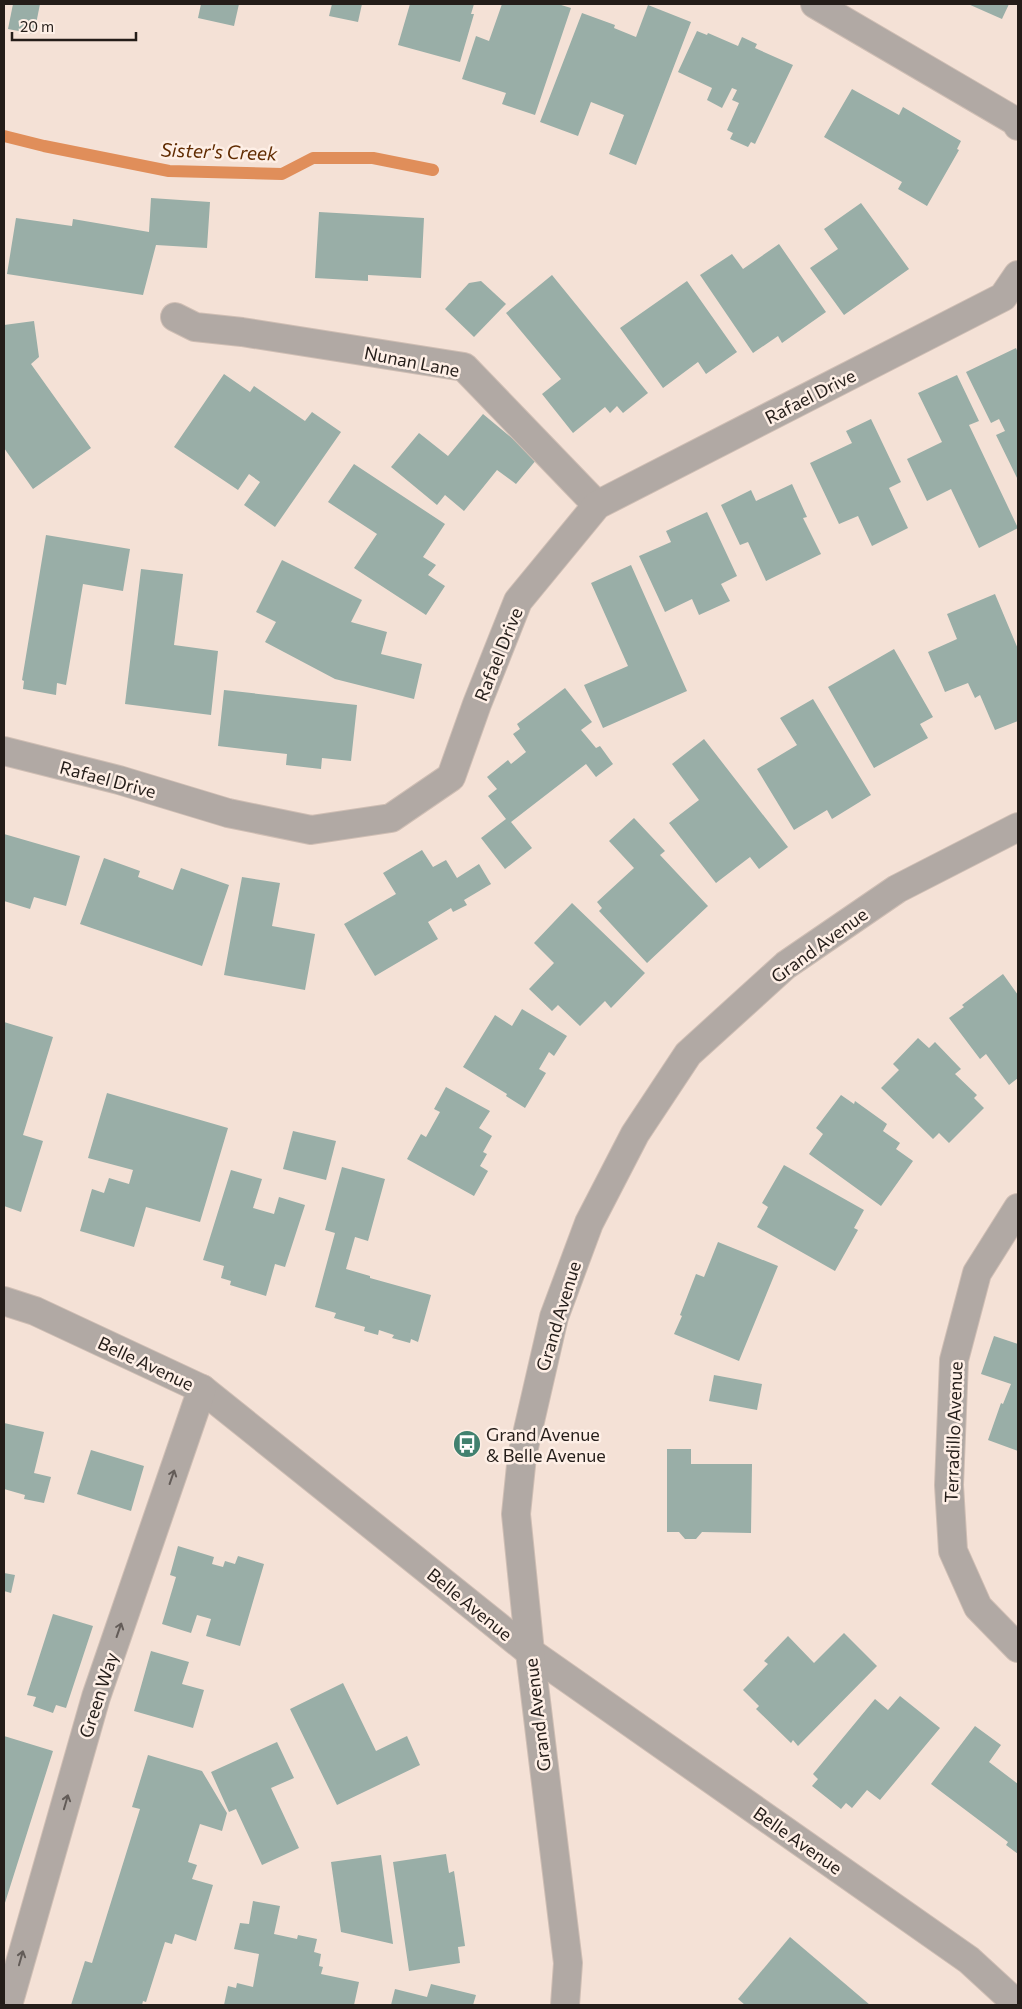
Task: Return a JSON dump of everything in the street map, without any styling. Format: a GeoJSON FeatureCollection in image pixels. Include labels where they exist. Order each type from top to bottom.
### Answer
{"type":"FeatureCollection","features":[{"type":"Feature","properties":{"kind":"street"},"geometry":{"type":"LineString","coordinates":[[815,4],[1015,121],[1018,126]]}},
{"type":"Feature","properties":{"kind":"street","name":"Rafael Drive"},"geometry":{"type":"LineString","coordinates":[[4,751],[118,780],[228,814],[311,830],[391,818],[451,777],[477,704],[518,601],[597,505],[1003,297],[1018,275]]}},
{"type":"Feature","properties":{"kind":"street","name":"Nunan Lane"},"geometry":{"type":"LineString","coordinates":[[176,317],[195,327],[242,332],[464,368],[597,505]]}},
{"type":"Feature","properties":{"kind":"street","name":"Grand Avenue"},"geometry":{"type":"LineString","coordinates":[[565,2005],[568,1962],[530,1652],[516,1514],[522,1456],[554,1317],[589,1223],[635,1134],[688,1054],[786,965],[897,889],[1018,827]]}},
{"type":"Feature","properties":{"kind":"street","name":"Terradillo Avenue"},"geometry":{"type":"LineString","coordinates":[[1018,1208],[977,1273],[954,1360],[949,1485],[953,1551],[978,1607],[1018,1648]]}},
{"type":"Feature","properties":{"kind":"street","name":"Belle Avenue"},"geometry":{"type":"LineString","coordinates":[[4,1301],[35,1311],[202,1390],[530,1652],[969,1960],[1018,2005]]}},
{"type":"Feature","properties":{"kind":"street","name":"Green Way"},"geometry":{"type":"LineString","coordinates":[[8,2005],[96,1697],[202,1390]]}},
{"type":"Feature","properties":{"kind":"building"},"geometry":{"type":"Polygon","coordinates":[[[13,4],[40,4],[34,34],[8,29],[13,4]]]}},
{"type":"Feature","properties":{"kind":"building"},"geometry":{"type":"Polygon","coordinates":[[[201,4],[239,4],[234,26],[198,18],[201,4]]]}},
{"type":"Feature","properties":{"kind":"building"},"geometry":{"type":"Polygon","coordinates":[[[332,4],[362,4],[358,22],[329,16],[332,4]]]}},
{"type":"Feature","properties":{"kind":"building"},"geometry":{"type":"Polygon","coordinates":[[[410,4],[474,4],[471,14],[474,14],[460,62],[398,45],[410,4]]]}},
{"type":"Feature","properties":{"kind":"building"},"geometry":{"type":"Polygon","coordinates":[[[502,4],[558,4],[571,8],[535,115],[502,104],[506,93],[462,79],[476,36],[489,41],[502,4]]]}},
{"type":"Feature","properties":{"kind":"building"},"geometry":{"type":"Polygon","coordinates":[[[968,4],[1009,4],[1002,19],[968,4]]]}},
{"type":"Feature","properties":{"kind":"building"},"geometry":{"type":"Polygon","coordinates":[[[648,5],[691,22],[636,165],[609,154],[624,115],[591,102],[578,136],[540,122],[582,13],[615,25],[614,28],[636,37],[648,5]]]}},
{"type":"Feature","properties":{"kind":"building"},"geometry":{"type":"Polygon","coordinates":[[[697,31],[707,35],[708,33],[738,46],[742,37],[757,44],[755,48],[793,65],[755,144],[751,142],[748,147],[730,139],[733,133],[727,130],[739,103],[732,100],[737,90],[732,88],[722,108],[707,100],[712,88],[678,72],[697,31]]]}},
{"type":"Feature","properties":{"kind":"building"},"geometry":{"type":"Polygon","coordinates":[[[852,89],[899,115],[903,107],[961,141],[957,149],[959,150],[927,206],[898,189],[902,182],[824,137],[852,89]]]}},
{"type":"Feature","properties":{"kind":"building"},"geometry":{"type":"Polygon","coordinates":[[[151,198],[210,202],[207,248],[156,245],[143,295],[7,274],[16,218],[72,226],[73,219],[149,232],[151,198]]]}},
{"type":"Feature","properties":{"kind":"building"},"geometry":{"type":"Polygon","coordinates":[[[861,203],[909,269],[844,315],[810,268],[838,249],[824,229],[861,203]]]}},
{"type":"Feature","properties":{"kind":"building"},"geometry":{"type":"Polygon","coordinates":[[[319,212],[424,218],[421,278],[368,275],[368,281],[315,278],[319,212]]]}},
{"type":"Feature","properties":{"kind":"building"},"geometry":{"type":"Polygon","coordinates":[[[779,244],[826,312],[782,343],[778,336],[753,353],[700,275],[732,254],[743,269],[779,244]]]}},
{"type":"Feature","properties":{"kind":"building"},"geometry":{"type":"Polygon","coordinates":[[[552,275],[648,393],[623,413],[617,406],[610,413],[605,407],[573,433],[542,394],[561,379],[506,313],[552,275]]]}},
{"type":"Feature","properties":{"kind":"building"},"geometry":{"type":"Polygon","coordinates":[[[481,281],[506,304],[474,337],[445,309],[469,283],[481,281]]]}},
{"type":"Feature","properties":{"kind":"building"},"geometry":{"type":"Polygon","coordinates":[[[687,281],[737,352],[706,374],[698,362],[663,388],[620,328],[687,281]]]}},
{"type":"Feature","properties":{"kind":"building"},"geometry":{"type":"Polygon","coordinates":[[[34,321],[39,357],[31,364],[91,448],[33,489],[4,448],[4,325],[34,321]]]}},
{"type":"Feature","properties":{"kind":"building"},"geometry":{"type":"Polygon","coordinates":[[[1016,348],[1018,353],[1018,480],[996,435],[1005,431],[999,419],[991,423],[966,372],[1016,348]]]}},
{"type":"Feature","properties":{"kind":"building"},"geometry":{"type":"Polygon","coordinates":[[[224,374],[250,392],[254,386],[305,421],[312,412],[341,432],[275,527],[244,505],[260,482],[249,474],[238,490],[174,447],[224,374]]]}},
{"type":"Feature","properties":{"kind":"building"},"geometry":{"type":"Polygon","coordinates":[[[957,375],[979,421],[969,425],[1018,528],[979,548],[951,489],[927,501],[907,459],[942,442],[918,393],[957,375]]]}},
{"type":"Feature","properties":{"kind":"building"},"geometry":{"type":"Polygon","coordinates":[[[483,414],[537,459],[516,484],[497,470],[464,511],[445,495],[437,505],[391,467],[419,433],[448,456],[483,414]]]}},
{"type":"Feature","properties":{"kind":"building"},"geometry":{"type":"Polygon","coordinates":[[[871,419],[901,482],[889,488],[908,528],[872,546],[858,516],[839,524],[810,463],[852,443],[846,431],[871,419]]]}},
{"type":"Feature","properties":{"kind":"building"},"geometry":{"type":"Polygon","coordinates":[[[354,464],[445,524],[423,557],[436,565],[428,575],[445,586],[426,615],[354,568],[377,534],[328,502],[354,464]]]}},
{"type":"Feature","properties":{"kind":"building"},"geometry":{"type":"Polygon","coordinates":[[[792,484],[807,517],[803,518],[821,554],[766,581],[748,542],[740,545],[721,505],[751,490],[756,501],[792,484]]]}},
{"type":"Feature","properties":{"kind":"building"},"geometry":{"type":"Polygon","coordinates":[[[707,512],[737,576],[721,584],[730,601],[699,615],[692,599],[665,612],[639,556],[671,542],[666,531],[707,512]]]}},
{"type":"Feature","properties":{"kind":"building"},"geometry":{"type":"Polygon","coordinates":[[[46,535],[130,549],[123,591],[83,584],[66,685],[57,683],[56,695],[23,689],[24,681],[22,680],[46,535]]]}},
{"type":"Feature","properties":{"kind":"building"},"geometry":{"type":"Polygon","coordinates":[[[282,560],[362,600],[351,622],[387,632],[381,654],[422,664],[414,699],[335,679],[265,642],[276,622],[256,612],[282,560]]]}},
{"type":"Feature","properties":{"kind":"building"},"geometry":{"type":"Polygon","coordinates":[[[631,565],[687,691],[603,728],[584,685],[628,666],[591,583],[631,565]]]}},
{"type":"Feature","properties":{"kind":"building"},"geometry":{"type":"Polygon","coordinates":[[[141,569],[183,574],[174,645],[218,651],[211,715],[125,704],[141,569]]]}},
{"type":"Feature","properties":{"kind":"building"},"geometry":{"type":"Polygon","coordinates":[[[995,594],[1018,649],[1018,721],[995,730],[980,695],[975,698],[968,683],[945,692],[928,652],[957,639],[947,614],[995,594]]]}},
{"type":"Feature","properties":{"kind":"building"},"geometry":{"type":"Polygon","coordinates":[[[894,649],[933,717],[920,724],[928,738],[874,768],[828,687],[894,649]]]}},
{"type":"Feature","properties":{"kind":"building"},"geometry":{"type":"Polygon","coordinates":[[[565,688],[592,722],[581,730],[596,748],[600,746],[613,764],[596,777],[586,764],[511,822],[532,848],[505,869],[481,838],[506,819],[488,796],[497,789],[487,777],[508,760],[511,764],[526,752],[513,734],[520,729],[517,724],[565,688]]]}},
{"type":"Feature","properties":{"kind":"building"},"geometry":{"type":"Polygon","coordinates":[[[224,690],[357,705],[351,761],[322,758],[321,769],[286,765],[287,754],[218,746],[224,690]]]}},
{"type":"Feature","properties":{"kind":"building"},"geometry":{"type":"Polygon","coordinates":[[[813,699],[871,795],[832,819],[827,810],[794,830],[757,769],[797,745],[780,718],[813,699]]]}},
{"type":"Feature","properties":{"kind":"building"},"geometry":{"type":"Polygon","coordinates":[[[704,739],[788,847],[759,869],[750,857],[716,883],[669,823],[699,800],[672,764],[704,739]]]}},
{"type":"Feature","properties":{"kind":"building"},"geometry":{"type":"Polygon","coordinates":[[[634,818],[665,851],[660,855],[708,906],[647,963],[599,911],[602,908],[597,902],[634,868],[609,841],[634,818]]]}},
{"type":"Feature","properties":{"kind":"building"},"geometry":{"type":"Polygon","coordinates":[[[4,834],[80,856],[66,906],[34,897],[30,909],[4,901],[4,834]]]}},
{"type":"Feature","properties":{"kind":"building"},"geometry":{"type":"Polygon","coordinates":[[[422,850],[433,867],[446,860],[457,878],[479,864],[491,884],[464,900],[467,905],[453,912],[451,908],[428,922],[438,939],[375,976],[344,924],[396,894],[383,873],[422,850]]]}},
{"type":"Feature","properties":{"kind":"building"},"geometry":{"type":"Polygon","coordinates":[[[104,858],[140,871],[138,877],[173,890],[181,868],[229,885],[202,966],[80,924],[104,858]]]}},
{"type":"Feature","properties":{"kind":"building"},"geometry":{"type":"Polygon","coordinates":[[[242,877],[280,883],[272,926],[315,934],[305,990],[224,975],[242,877]]]}},
{"type":"Feature","properties":{"kind":"building"},"geometry":{"type":"Polygon","coordinates":[[[572,903],[645,973],[611,1008],[605,1001],[580,1026],[558,1005],[552,1011],[529,989],[554,963],[534,943],[572,903]]]}},
{"type":"Feature","properties":{"kind":"building"},"geometry":{"type":"Polygon","coordinates":[[[1003,974],[1018,995],[1018,1078],[1009,1085],[986,1054],[980,1059],[949,1018],[964,1007],[962,1005],[1003,974]]]}},
{"type":"Feature","properties":{"kind":"building"},"geometry":{"type":"Polygon","coordinates":[[[522,1009],[567,1036],[554,1056],[549,1052],[539,1069],[546,1073],[525,1108],[506,1096],[507,1094],[463,1067],[495,1015],[512,1026],[522,1009]]]}},
{"type":"Feature","properties":{"kind":"building"},"geometry":{"type":"Polygon","coordinates":[[[4,1022],[53,1037],[23,1135],[43,1141],[21,1212],[4,1206],[4,1022]]]}},
{"type":"Feature","properties":{"kind":"building"},"geometry":{"type":"Polygon","coordinates":[[[918,1038],[929,1048],[935,1042],[961,1069],[955,1074],[977,1095],[974,1098],[984,1108],[949,1143],[939,1133],[933,1139],[881,1088],[899,1070],[893,1064],[918,1038]]]}},
{"type":"Feature","properties":{"kind":"building"},"geometry":{"type":"Polygon","coordinates":[[[446,1087],[490,1111],[479,1128],[492,1136],[483,1152],[487,1154],[480,1166],[488,1171],[474,1196],[407,1159],[421,1134],[426,1137],[440,1112],[434,1109],[446,1087]]]}},
{"type":"Feature","properties":{"kind":"building"},"geometry":{"type":"Polygon","coordinates":[[[107,1093],[228,1128],[200,1222],[146,1207],[134,1247],[80,1231],[92,1189],[104,1193],[109,1178],[129,1184],[133,1170],[88,1158],[107,1093]]]}},
{"type":"Feature","properties":{"kind":"building"},"geometry":{"type":"Polygon","coordinates":[[[841,1095],[854,1104],[855,1101],[887,1124],[883,1131],[900,1143],[896,1149],[913,1161],[881,1206],[809,1154],[823,1134],[816,1128],[841,1095]]]}},
{"type":"Feature","properties":{"kind":"building"},"geometry":{"type":"Polygon","coordinates":[[[293,1131],[336,1141],[326,1180],[283,1169],[293,1131]]]}},
{"type":"Feature","properties":{"kind":"building"},"geometry":{"type":"Polygon","coordinates":[[[784,1165],[864,1210],[854,1228],[858,1230],[835,1271],[757,1227],[768,1207],[762,1203],[784,1165]]]}},
{"type":"Feature","properties":{"kind":"building"},"geometry":{"type":"Polygon","coordinates":[[[342,1167],[385,1179],[368,1241],[355,1237],[346,1269],[370,1276],[370,1278],[431,1295],[418,1342],[411,1339],[410,1343],[392,1338],[394,1335],[379,1330],[378,1335],[364,1331],[365,1327],[334,1318],[336,1313],[315,1307],[335,1233],[325,1230],[342,1167]]]}},
{"type":"Feature","properties":{"kind":"building"},"geometry":{"type":"Polygon","coordinates":[[[231,1170],[262,1179],[253,1208],[274,1214],[279,1197],[305,1205],[285,1267],[275,1264],[266,1296],[230,1285],[231,1281],[221,1278],[224,1266],[203,1260],[231,1170]]]}},
{"type":"Feature","properties":{"kind":"building"},"geometry":{"type":"Polygon","coordinates":[[[718,1242],[778,1266],[739,1361],[674,1334],[696,1274],[704,1277],[718,1242]]]}},
{"type":"Feature","properties":{"kind":"building"},"geometry":{"type":"Polygon","coordinates":[[[994,1336],[1018,1344],[1018,1451],[988,1440],[1001,1403],[1003,1404],[1011,1384],[981,1374],[994,1336]]]}},
{"type":"Feature","properties":{"kind":"building"},"geometry":{"type":"Polygon","coordinates":[[[714,1375],[762,1384],[757,1410],[709,1401],[714,1375]]]}},
{"type":"Feature","properties":{"kind":"building"},"geometry":{"type":"Polygon","coordinates":[[[4,1423],[44,1432],[34,1473],[51,1477],[44,1503],[24,1499],[25,1495],[4,1489],[4,1423]]]}},
{"type":"Feature","properties":{"kind":"building"},"geometry":{"type":"Polygon","coordinates":[[[667,1449],[691,1449],[691,1464],[752,1464],[751,1533],[702,1532],[696,1539],[685,1539],[679,1532],[667,1532],[667,1449]]]}},
{"type":"Feature","properties":{"kind":"building"},"geometry":{"type":"Polygon","coordinates":[[[91,1450],[144,1466],[131,1511],[77,1494],[91,1450]]]}},
{"type":"Feature","properties":{"kind":"building"},"geometry":{"type":"Polygon","coordinates":[[[178,1546],[214,1557],[212,1564],[223,1567],[225,1561],[235,1564],[238,1556],[264,1564],[240,1646],[206,1636],[211,1619],[197,1615],[191,1633],[162,1624],[176,1577],[170,1575],[178,1546]]]}},
{"type":"Feature","properties":{"kind":"building"},"geometry":{"type":"Polygon","coordinates":[[[4,1573],[15,1575],[11,1593],[4,1591],[4,1573]]]}},
{"type":"Feature","properties":{"kind":"building"},"geometry":{"type":"Polygon","coordinates":[[[53,1614],[93,1626],[66,1708],[56,1705],[53,1713],[33,1706],[36,1697],[27,1695],[53,1614]]]}},
{"type":"Feature","properties":{"kind":"building"},"geometry":{"type":"Polygon","coordinates":[[[844,1633],[877,1666],[798,1746],[793,1740],[791,1743],[756,1709],[759,1706],[743,1690],[768,1664],[764,1661],[788,1636],[814,1663],[844,1633]]]}},
{"type":"Feature","properties":{"kind":"building"},"geometry":{"type":"Polygon","coordinates":[[[151,1651],[189,1662],[182,1684],[204,1690],[193,1728],[134,1711],[151,1651]]]}},
{"type":"Feature","properties":{"kind":"building"},"geometry":{"type":"Polygon","coordinates":[[[343,1683],[376,1751],[407,1736],[420,1765],[337,1805],[290,1709],[343,1683]]]}},
{"type":"Feature","properties":{"kind":"building"},"geometry":{"type":"Polygon","coordinates":[[[900,1696],[940,1728],[880,1800],[867,1790],[852,1808],[846,1803],[841,1809],[812,1786],[818,1779],[813,1774],[875,1699],[888,1710],[900,1696]]]}},
{"type":"Feature","properties":{"kind":"building"},"geometry":{"type":"Polygon","coordinates":[[[975,1726],[1001,1745],[989,1762],[1018,1784],[1018,1854],[1006,1845],[1008,1842],[931,1784],[975,1726]]]}},
{"type":"Feature","properties":{"kind":"building"},"geometry":{"type":"Polygon","coordinates":[[[4,1736],[53,1751],[4,1906],[5,1780],[4,1736]]]}},
{"type":"Feature","properties":{"kind":"building"},"geometry":{"type":"Polygon","coordinates":[[[277,1742],[294,1778],[271,1788],[299,1848],[262,1865],[236,1809],[229,1812],[211,1772],[277,1742]]]}},
{"type":"Feature","properties":{"kind":"building"},"geometry":{"type":"Polygon","coordinates":[[[148,1755],[202,1771],[227,1813],[222,1831],[200,1824],[188,1862],[197,1865],[192,1879],[213,1885],[196,1941],[175,1934],[172,1944],[165,1942],[146,2002],[143,2001],[142,2005],[71,2005],[85,1961],[92,1963],[140,1809],[132,1807],[148,1755]]]}},
{"type":"Feature","properties":{"kind":"building"},"geometry":{"type":"Polygon","coordinates":[[[446,1854],[449,1873],[454,1871],[465,1946],[458,1947],[460,1963],[409,1971],[393,1862],[446,1854]]]}},
{"type":"Feature","properties":{"kind":"building"},"geometry":{"type":"Polygon","coordinates":[[[381,1855],[393,1944],[341,1932],[331,1862],[381,1855]]]}},
{"type":"Feature","properties":{"kind":"building"},"geometry":{"type":"Polygon","coordinates":[[[253,1901],[280,1906],[274,1934],[297,1939],[298,1935],[317,1939],[314,1952],[321,1954],[319,1966],[323,1967],[321,1974],[359,1982],[354,2005],[224,2005],[228,1986],[236,1988],[237,1983],[253,1987],[259,1954],[234,1949],[240,1923],[249,1924],[253,1901]]]}},
{"type":"Feature","properties":{"kind":"building"},"geometry":{"type":"Polygon","coordinates":[[[790,1937],[870,2005],[745,2005],[738,1999],[790,1937]]]}},
{"type":"Feature","properties":{"kind":"building"},"geometry":{"type":"Polygon","coordinates":[[[431,1984],[476,1995],[473,2005],[391,2005],[395,1989],[427,1997],[431,1984]]]}},
{"type":"Feature","properties":{"kind":"waterway","name":"Sister's Creek"},"geometry":{"type":"LineString","coordinates":[[4,136],[169,171],[282,174],[313,158],[373,158],[433,170]]}},
{"type":"Feature","properties":{"kind":"place","name":"Grand Avenue & Belle Avenue"},"geometry":{"type":"Point","coordinates":[467,1444]}}]}
